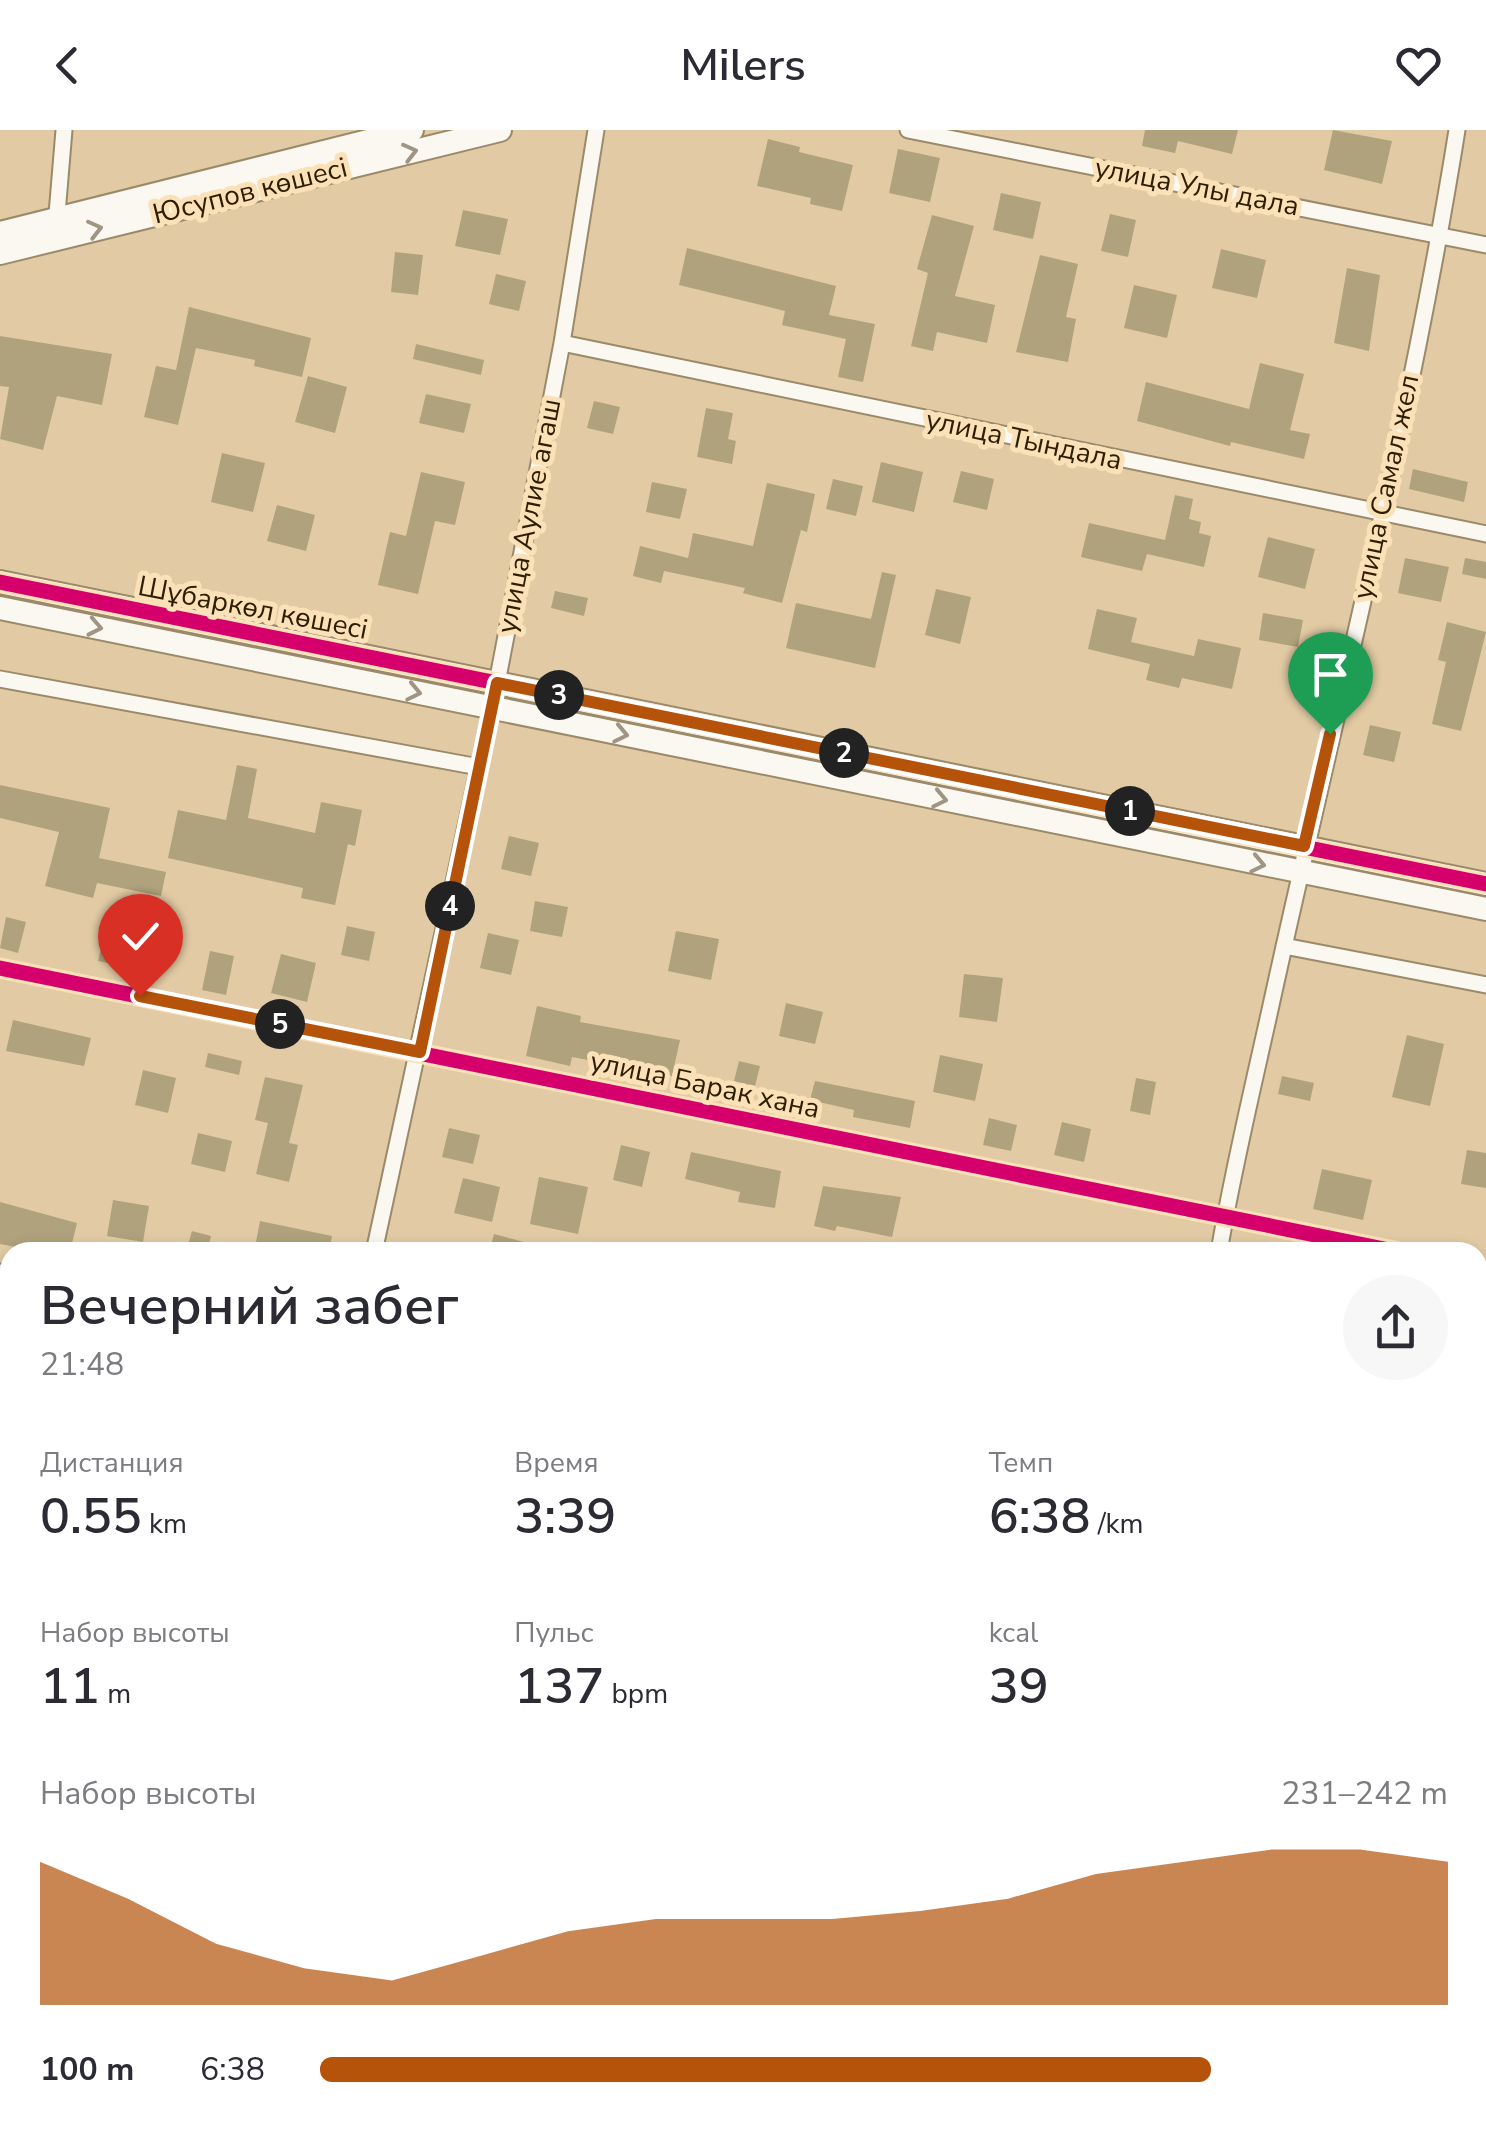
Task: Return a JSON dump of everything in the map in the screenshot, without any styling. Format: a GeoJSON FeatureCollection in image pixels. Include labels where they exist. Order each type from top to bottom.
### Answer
{"type":"FeatureCollection","features":[{"type":"Feature","properties":{"kind":"street"},"geometry":{"type":"LineString","coordinates":[[56,228],[64,130]]}},
{"type":"Feature","properties":{"kind":"street","name":"Юсупов көшесі"},"geometry":{"type":"LineString","coordinates":[[0,253],[56,228],[412,130]]}},
{"type":"Feature","properties":{"kind":"street","name":"Юсупов көшесі"},"geometry":{"type":"LineString","coordinates":[[0,233],[56,228],[500,130]]}},
{"type":"Feature","properties":{"kind":"street","name":"улица Аулие агаш"},"geometry":{"type":"LineString","coordinates":[[376,1242],[497,683],[562,344],[596,130]]}},
{"type":"Feature","properties":{"kind":"street","name":"улица Улы дала"},"geometry":{"type":"LineString","coordinates":[[908,130],[1486,245]]}},
{"type":"Feature","properties":{"kind":"street","name":"улица Самал жел"},"geometry":{"type":"LineString","coordinates":[[1221,1242],[1304,846],[1382,512],[1440,236],[1456,130]]}},
{"type":"Feature","properties":{"kind":"street","name":"улица Тындала"},"geometry":{"type":"LineString","coordinates":[[562,344],[1486,534]]}},
{"type":"Feature","properties":{"kind":"street","name":"Шұбаркөл көшесі"},"geometry":{"type":"LineString","coordinates":[[0,582],[1304,846]]}},
{"type":"Feature","properties":{"kind":"street","name":"Шұбаркөл көшесі"},"geometry":{"type":"LineString","coordinates":[[0,608],[1486,909]]}},
{"type":"Feature","properties":{"kind":"street"},"geometry":{"type":"LineString","coordinates":[[0,679],[479,768]]}},
{"type":"Feature","properties":{"kind":"street"},"geometry":{"type":"LineString","coordinates":[[1304,846],[1486,884]]}},
{"type":"Feature","properties":{"kind":"street"},"geometry":{"type":"LineString","coordinates":[[1284,946],[1486,985]]}},
{"type":"Feature","properties":{"kind":"street","name":"улица Барак хана"},"geometry":{"type":"LineString","coordinates":[[0,968],[1351,1242]]}},
{"type":"Feature","properties":{"kind":"building"},"geometry":{"type":"Polygon","coordinates":[[[1145,130],[1238,130],[1232,154],[1178,141],[1175,153],[1142,146],[1145,130]]]}},
{"type":"Feature","properties":{"kind":"building"},"geometry":{"type":"Polygon","coordinates":[[[1333,130],[1392,141],[1382,184],[1324,170],[1333,130]]]}},
{"type":"Feature","properties":{"kind":"building"},"geometry":{"type":"Polygon","coordinates":[[[768,139],[800,147],[799,152],[853,165],[842,211],[810,204],[811,198],[757,186],[768,139]]]}},
{"type":"Feature","properties":{"kind":"building"},"geometry":{"type":"Polygon","coordinates":[[[898,149],[940,158],[930,202],[889,193],[898,149]]]}},
{"type":"Feature","properties":{"kind":"building"},"geometry":{"type":"Polygon","coordinates":[[[1001,193],[1041,202],[1033,239],[993,230],[1001,193]]]}},
{"type":"Feature","properties":{"kind":"building"},"geometry":{"type":"Polygon","coordinates":[[[463,210],[508,219],[500,255],[455,246],[463,210]]]}},
{"type":"Feature","properties":{"kind":"building"},"geometry":{"type":"Polygon","coordinates":[[[1110,214],[1136,220],[1128,257],[1101,251],[1110,214]]]}},
{"type":"Feature","properties":{"kind":"building"},"geometry":{"type":"Polygon","coordinates":[[[932,215],[974,226],[955,296],[995,305],[987,343],[937,332],[933,351],[911,346],[928,273],[917,269],[932,215]]]}},
{"type":"Feature","properties":{"kind":"building"},"geometry":{"type":"Polygon","coordinates":[[[687,248],[836,286],[829,315],[875,324],[863,382],[838,377],[846,339],[782,325],[785,311],[679,285],[687,248]]]}},
{"type":"Feature","properties":{"kind":"building"},"geometry":{"type":"Polygon","coordinates":[[[1221,249],[1266,260],[1257,298],[1212,288],[1221,249]]]}},
{"type":"Feature","properties":{"kind":"building"},"geometry":{"type":"Polygon","coordinates":[[[395,252],[423,255],[418,295],[391,292],[395,252]]]}},
{"type":"Feature","properties":{"kind":"building"},"geometry":{"type":"Polygon","coordinates":[[[1040,255],[1078,264],[1066,317],[1076,319],[1068,362],[1016,352],[1040,255]]]}},
{"type":"Feature","properties":{"kind":"building"},"geometry":{"type":"Polygon","coordinates":[[[1347,268],[1380,275],[1369,351],[1334,343],[1347,268]]]}},
{"type":"Feature","properties":{"kind":"building"},"geometry":{"type":"Polygon","coordinates":[[[496,274],[526,281],[519,311],[489,304],[496,274]]]}},
{"type":"Feature","properties":{"kind":"building"},"geometry":{"type":"Polygon","coordinates":[[[1134,285],[1177,295],[1167,338],[1124,328],[1134,285]]]}},
{"type":"Feature","properties":{"kind":"building"},"geometry":{"type":"Polygon","coordinates":[[[189,307],[311,338],[302,377],[254,366],[255,360],[196,348],[178,425],[144,417],[156,366],[176,370],[189,307]]]}},
{"type":"Feature","properties":{"kind":"building"},"geometry":{"type":"Polygon","coordinates":[[[0,336],[112,354],[102,405],[57,396],[43,450],[0,439],[9,387],[0,386],[0,336]]]}},
{"type":"Feature","properties":{"kind":"building"},"geometry":{"type":"Polygon","coordinates":[[[416,344],[484,360],[481,375],[413,359],[416,344]]]}},
{"type":"Feature","properties":{"kind":"building"},"geometry":{"type":"Polygon","coordinates":[[[1260,363],[1304,374],[1290,430],[1310,434],[1304,459],[1231,442],[1230,446],[1137,421],[1146,382],[1249,409],[1260,363]]]}},
{"type":"Feature","properties":{"kind":"building"},"geometry":{"type":"Polygon","coordinates":[[[308,376],[347,387],[335,433],[295,422],[308,376]]]}},
{"type":"Feature","properties":{"kind":"building"},"geometry":{"type":"Polygon","coordinates":[[[426,394],[471,404],[464,433],[419,423],[426,394]]]}},
{"type":"Feature","properties":{"kind":"building"},"geometry":{"type":"Polygon","coordinates":[[[594,401],[620,407],[613,434],[587,428],[594,401]]]}},
{"type":"Feature","properties":{"kind":"building"},"geometry":{"type":"Polygon","coordinates":[[[706,408],[733,413],[728,439],[736,441],[732,464],[697,457],[706,408]]]}},
{"type":"Feature","properties":{"kind":"building"},"geometry":{"type":"Polygon","coordinates":[[[222,453],[265,463],[253,512],[211,502],[222,453]]]}},
{"type":"Feature","properties":{"kind":"building"},"geometry":{"type":"Polygon","coordinates":[[[881,462],[923,472],[914,512],[872,502],[881,462]]]}},
{"type":"Feature","properties":{"kind":"building"},"geometry":{"type":"Polygon","coordinates":[[[1413,469],[1468,482],[1464,502],[1409,489],[1413,469]]]}},
{"type":"Feature","properties":{"kind":"building"},"geometry":{"type":"Polygon","coordinates":[[[961,471],[994,479],[987,510],[953,502],[961,471]]]}},
{"type":"Feature","properties":{"kind":"building"},"geometry":{"type":"Polygon","coordinates":[[[421,472],[465,482],[455,525],[435,521],[418,594],[378,585],[390,532],[406,536],[421,472]]]}},
{"type":"Feature","properties":{"kind":"building"},"geometry":{"type":"Polygon","coordinates":[[[833,479],[863,486],[856,516],[826,509],[833,479]]]}},
{"type":"Feature","properties":{"kind":"building"},"geometry":{"type":"Polygon","coordinates":[[[652,482],[687,489],[680,519],[646,512],[652,482]]]}},
{"type":"Feature","properties":{"kind":"building"},"geometry":{"type":"Polygon","coordinates":[[[767,483],[815,494],[807,532],[801,530],[782,603],[743,593],[745,588],[664,571],[661,583],[633,576],[640,546],[688,558],[693,533],[753,546],[767,483]]]}},
{"type":"Feature","properties":{"kind":"building"},"geometry":{"type":"Polygon","coordinates":[[[1175,495],[1193,499],[1189,519],[1201,522],[1199,533],[1211,536],[1204,567],[1147,554],[1142,571],[1081,557],[1089,523],[1165,540],[1175,495]]]}},
{"type":"Feature","properties":{"kind":"building"},"geometry":{"type":"Polygon","coordinates":[[[277,505],[315,515],[306,551],[267,541],[277,505]]]}},
{"type":"Feature","properties":{"kind":"building"},"geometry":{"type":"Polygon","coordinates":[[[1268,537],[1315,549],[1305,589],[1258,577],[1268,537]]]}},
{"type":"Feature","properties":{"kind":"building"},"geometry":{"type":"Polygon","coordinates":[[[1405,558],[1449,567],[1441,602],[1398,593],[1405,558]]]}},
{"type":"Feature","properties":{"kind":"building"},"geometry":{"type":"Polygon","coordinates":[[[1465,558],[1486,562],[1486,579],[1462,574],[1465,558]]]}},
{"type":"Feature","properties":{"kind":"building"},"geometry":{"type":"Polygon","coordinates":[[[882,572],[896,575],[875,668],[786,648],[796,603],[871,619],[882,572]]]}},
{"type":"Feature","properties":{"kind":"building"},"geometry":{"type":"Polygon","coordinates":[[[936,589],[971,597],[960,644],[925,635],[936,589]]]}},
{"type":"Feature","properties":{"kind":"building"},"geometry":{"type":"Polygon","coordinates":[[[555,591],[588,598],[584,616],[551,608],[555,591]]]}},
{"type":"Feature","properties":{"kind":"building"},"geometry":{"type":"Polygon","coordinates":[[[1097,609],[1137,618],[1131,642],[1194,656],[1198,639],[1241,648],[1232,689],[1182,678],[1179,688],[1146,680],[1150,664],[1088,649],[1097,609]]]}},
{"type":"Feature","properties":{"kind":"building"},"geometry":{"type":"Polygon","coordinates":[[[1263,613],[1303,620],[1298,647],[1259,640],[1263,613]]]}},
{"type":"Feature","properties":{"kind":"building"},"geometry":{"type":"Polygon","coordinates":[[[1447,622],[1486,632],[1461,731],[1432,724],[1446,662],[1438,660],[1447,622]]]}},
{"type":"Feature","properties":{"kind":"building"},"geometry":{"type":"Polygon","coordinates":[[[1370,725],[1401,732],[1394,762],[1363,755],[1370,725]]]}},
{"type":"Feature","properties":{"kind":"building"},"geometry":{"type":"Polygon","coordinates":[[[237,765],[257,769],[248,818],[315,833],[321,802],[362,810],[355,846],[348,844],[335,905],[301,898],[303,888],[168,858],[178,810],[226,820],[237,765]]]}},
{"type":"Feature","properties":{"kind":"building"},"geometry":{"type":"Polygon","coordinates":[[[0,785],[110,808],[99,858],[166,872],[161,896],[97,883],[93,898],[45,886],[59,832],[0,818],[0,785]]]}},
{"type":"Feature","properties":{"kind":"building"},"geometry":{"type":"Polygon","coordinates":[[[509,836],[539,843],[531,876],[501,869],[509,836]]]}},
{"type":"Feature","properties":{"kind":"building"},"geometry":{"type":"Polygon","coordinates":[[[535,901],[568,907],[562,937],[530,931],[535,901]]]}},
{"type":"Feature","properties":{"kind":"building"},"geometry":{"type":"Polygon","coordinates":[[[6,917],[26,922],[18,953],[0,948],[6,917]]]}},
{"type":"Feature","properties":{"kind":"building"},"geometry":{"type":"Polygon","coordinates":[[[347,926],[375,932],[369,961],[341,955],[347,926]]]}},
{"type":"Feature","properties":{"kind":"building"},"geometry":{"type":"Polygon","coordinates":[[[106,927],[138,934],[131,968],[98,961],[106,927]]]}},
{"type":"Feature","properties":{"kind":"building"},"geometry":{"type":"Polygon","coordinates":[[[676,931],[719,939],[711,980],[668,971],[676,931]]]}},
{"type":"Feature","properties":{"kind":"building"},"geometry":{"type":"Polygon","coordinates":[[[488,933],[519,940],[511,975],[480,968],[488,933]]]}},
{"type":"Feature","properties":{"kind":"building"},"geometry":{"type":"Polygon","coordinates":[[[210,951],[234,956],[226,995],[202,990],[210,951]]]}},
{"type":"Feature","properties":{"kind":"building"},"geometry":{"type":"Polygon","coordinates":[[[281,954],[316,963],[307,1002],[271,993],[281,954]]]}},
{"type":"Feature","properties":{"kind":"building"},"geometry":{"type":"Polygon","coordinates":[[[964,974],[1003,978],[997,1022],[959,1017],[964,974]]]}},
{"type":"Feature","properties":{"kind":"building"},"geometry":{"type":"Polygon","coordinates":[[[786,1003],[823,1012],[815,1044],[779,1036],[786,1003]]]}},
{"type":"Feature","properties":{"kind":"building"},"geometry":{"type":"Polygon","coordinates":[[[537,1006],[581,1016],[580,1022],[680,1040],[672,1076],[572,1057],[570,1066],[526,1056],[537,1006]]]}},
{"type":"Feature","properties":{"kind":"building"},"geometry":{"type":"Polygon","coordinates":[[[13,1020],[91,1038],[84,1066],[6,1051],[13,1020]]]}},
{"type":"Feature","properties":{"kind":"building"},"geometry":{"type":"Polygon","coordinates":[[[1407,1035],[1444,1044],[1430,1106],[1392,1097],[1407,1035]]]}},
{"type":"Feature","properties":{"kind":"building"},"geometry":{"type":"Polygon","coordinates":[[[208,1053],[242,1061],[239,1075],[205,1067],[208,1053]]]}},
{"type":"Feature","properties":{"kind":"building"},"geometry":{"type":"Polygon","coordinates":[[[940,1055],[983,1064],[975,1101],[933,1092],[940,1055]]]}},
{"type":"Feature","properties":{"kind":"building"},"geometry":{"type":"Polygon","coordinates":[[[739,1061],[760,1066],[755,1086],[734,1081],[739,1061]]]}},
{"type":"Feature","properties":{"kind":"building"},"geometry":{"type":"Polygon","coordinates":[[[143,1070],[176,1078],[168,1113],[135,1105],[143,1070]]]}},
{"type":"Feature","properties":{"kind":"building"},"geometry":{"type":"Polygon","coordinates":[[[1282,1076],[1314,1083],[1310,1101],[1278,1094],[1282,1076]]]}},
{"type":"Feature","properties":{"kind":"building"},"geometry":{"type":"Polygon","coordinates":[[[265,1077],[303,1085],[289,1143],[298,1145],[289,1182],[256,1174],[268,1123],[255,1120],[265,1077]]]}},
{"type":"Feature","properties":{"kind":"building"},"geometry":{"type":"Polygon","coordinates":[[[1136,1078],[1156,1082],[1150,1115],[1130,1111],[1136,1078]]]}},
{"type":"Feature","properties":{"kind":"building"},"geometry":{"type":"Polygon","coordinates":[[[815,1081],[915,1101],[910,1128],[853,1117],[854,1110],[810,1100],[815,1081]]]}},
{"type":"Feature","properties":{"kind":"building"},"geometry":{"type":"Polygon","coordinates":[[[989,1118],[1017,1125],[1011,1151],[983,1145],[989,1118]]]}},
{"type":"Feature","properties":{"kind":"building"},"geometry":{"type":"Polygon","coordinates":[[[1062,1122],[1091,1129],[1084,1162],[1054,1155],[1062,1122]]]}},
{"type":"Feature","properties":{"kind":"building"},"geometry":{"type":"Polygon","coordinates":[[[449,1128],[480,1135],[473,1164],[442,1157],[449,1128]]]}},
{"type":"Feature","properties":{"kind":"building"},"geometry":{"type":"Polygon","coordinates":[[[198,1133],[232,1141],[225,1172],[191,1164],[198,1133]]]}},
{"type":"Feature","properties":{"kind":"building"},"geometry":{"type":"Polygon","coordinates":[[[621,1145],[650,1152],[642,1187],[613,1180],[621,1145]]]}},
{"type":"Feature","properties":{"kind":"building"},"geometry":{"type":"Polygon","coordinates":[[[1467,1150],[1486,1153],[1486,1188],[1461,1184],[1467,1150]]]}},
{"type":"Feature","properties":{"kind":"building"},"geometry":{"type":"Polygon","coordinates":[[[691,1152],[781,1171],[775,1208],[738,1202],[740,1192],[685,1179],[691,1152]]]}},
{"type":"Feature","properties":{"kind":"building"},"geometry":{"type":"Polygon","coordinates":[[[1322,1169],[1372,1180],[1363,1220],[1313,1209],[1322,1169]]]}},
{"type":"Feature","properties":{"kind":"building"},"geometry":{"type":"Polygon","coordinates":[[[539,1177],[588,1187],[578,1234],[530,1224],[539,1177]]]}},
{"type":"Feature","properties":{"kind":"building"},"geometry":{"type":"Polygon","coordinates":[[[463,1178],[500,1187],[492,1222],[454,1213],[463,1178]]]}},
{"type":"Feature","properties":{"kind":"building"},"geometry":{"type":"Polygon","coordinates":[[[823,1186],[901,1197],[892,1237],[837,1226],[835,1231],[814,1226],[823,1186]]]}},
{"type":"Feature","properties":{"kind":"building"},"geometry":{"type":"Polygon","coordinates":[[[113,1200],[149,1206],[143,1242],[107,1236],[113,1200]]]}},
{"type":"Feature","properties":{"kind":"building"},"geometry":{"type":"Polygon","coordinates":[[[0,1202],[77,1223],[72,1242],[0,1242],[0,1202]]]}},
{"type":"Feature","properties":{"kind":"building"},"geometry":{"type":"Polygon","coordinates":[[[260,1221],[332,1236],[331,1242],[256,1242],[260,1221]]]}},
{"type":"Feature","properties":{"kind":"building"},"geometry":{"type":"Polygon","coordinates":[[[192,1231],[211,1236],[210,1242],[189,1242],[192,1231]]]}},
{"type":"Feature","properties":{"kind":"building"},"geometry":{"type":"Polygon","coordinates":[[[494,1234],[524,1242],[492,1242],[494,1234]]]}},
{"type":"Feature","properties":{"kind":"cycle path"},"geometry":{"type":"LineString","coordinates":[[0,582],[1486,884]]}},
{"type":"Feature","properties":{"kind":"cycle path"},"geometry":{"type":"LineString","coordinates":[[0,968],[1350,1242]]}},
{"type":"Feature","properties":{"kind":"route"},"geometry":{"type":"LineString","coordinates":[[140,996],[420,1052],[497,683],[1304,846],[1330,734]]}}]}
